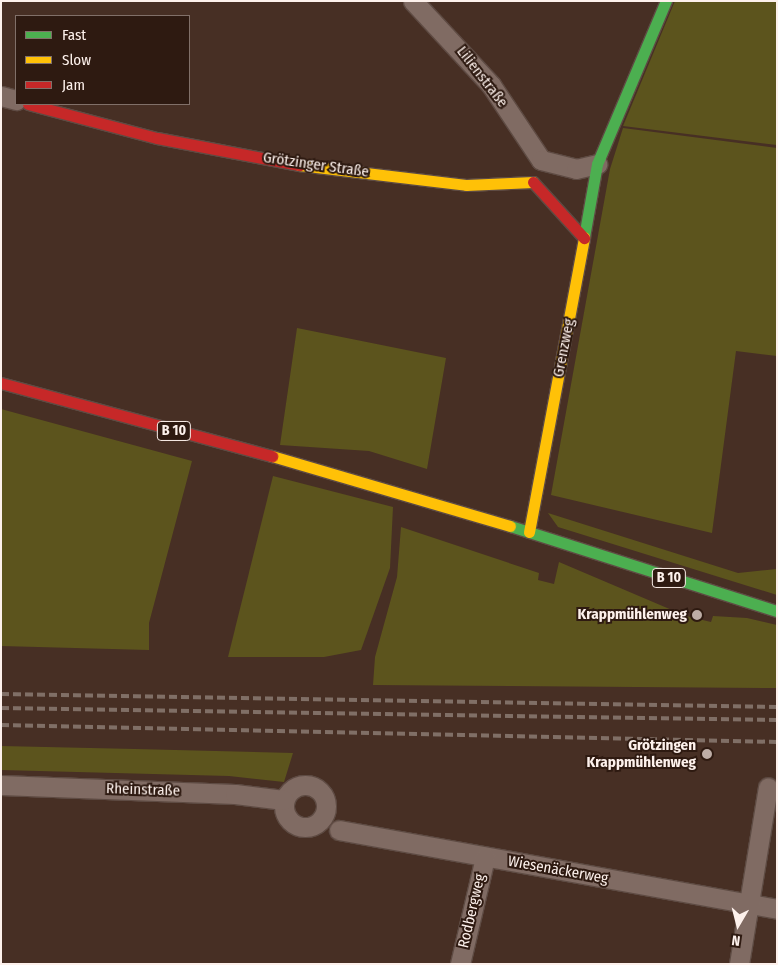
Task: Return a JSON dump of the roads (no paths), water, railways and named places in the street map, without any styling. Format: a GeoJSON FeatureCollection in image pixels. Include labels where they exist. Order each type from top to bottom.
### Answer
{"type":"FeatureCollection","features":[{"type":"Feature","properties":{"kind":"street","name":"Lilienstraße"},"geometry":{"type":"LineString","coordinates":[[413,1],[492,85],[541,160]]}},
{"type":"Feature","properties":{"kind":"street","name":"Grenzweg"},"geometry":{"type":"LineString","coordinates":[[529,532],[598,164],[666,1]]}},
{"type":"Feature","properties":{"kind":"street"},"geometry":{"type":"LineString","coordinates":[[1,96],[15,100]]}},
{"type":"Feature","properties":{"kind":"street","name":"Grötzinger Straße"},"geometry":{"type":"LineString","coordinates":[[32,105],[157,138],[300,165],[466,185],[533,182]]}},
{"type":"Feature","properties":{"kind":"street"},"geometry":{"type":"LineString","coordinates":[[584,238],[533,182],[541,160],[576,169],[598,164]]}},
{"type":"Feature","properties":{"kind":"street","name":"B 10"},"geometry":{"type":"LineString","coordinates":[[1,383],[389,487],[777,611]]}},
{"type":"Feature","properties":{"kind":"street","name":"Rheinstraße"},"geometry":{"type":"LineString","coordinates":[[1,785],[235,794],[284,800]]}},
{"type":"Feature","properties":{"kind":"street"},"geometry":{"type":"LineString","coordinates":[[739,964],[768,787]]}},
{"type":"Feature","properties":{"kind":"street","name":"Wiesenäckerweg"},"geometry":{"type":"LineString","coordinates":[[339,830],[485,858],[777,909]]}},
{"type":"Feature","properties":{"kind":"street","name":"Rodbergweg"},"geometry":{"type":"LineString","coordinates":[[460,964],[485,858]]}},
{"type":"Feature","properties":{"kind":"railway"},"geometry":{"type":"LineString","coordinates":[[1,694],[777,707]]}},
{"type":"Feature","properties":{"kind":"railway"},"geometry":{"type":"LineString","coordinates":[[1,708],[777,720]]}},
{"type":"Feature","properties":{"kind":"railway"},"geometry":{"type":"LineString","coordinates":[[1,725],[777,742]]}},
{"type":"Feature","properties":{"kind":"place","name":"Krappmühlenweg"},"geometry":{"type":"Point","coordinates":[697,615]}},
{"type":"Feature","properties":{"kind":"place","name":"Grötzingen Krappmühlenweg"},"geometry":{"type":"Point","coordinates":[707,754]}}]}
